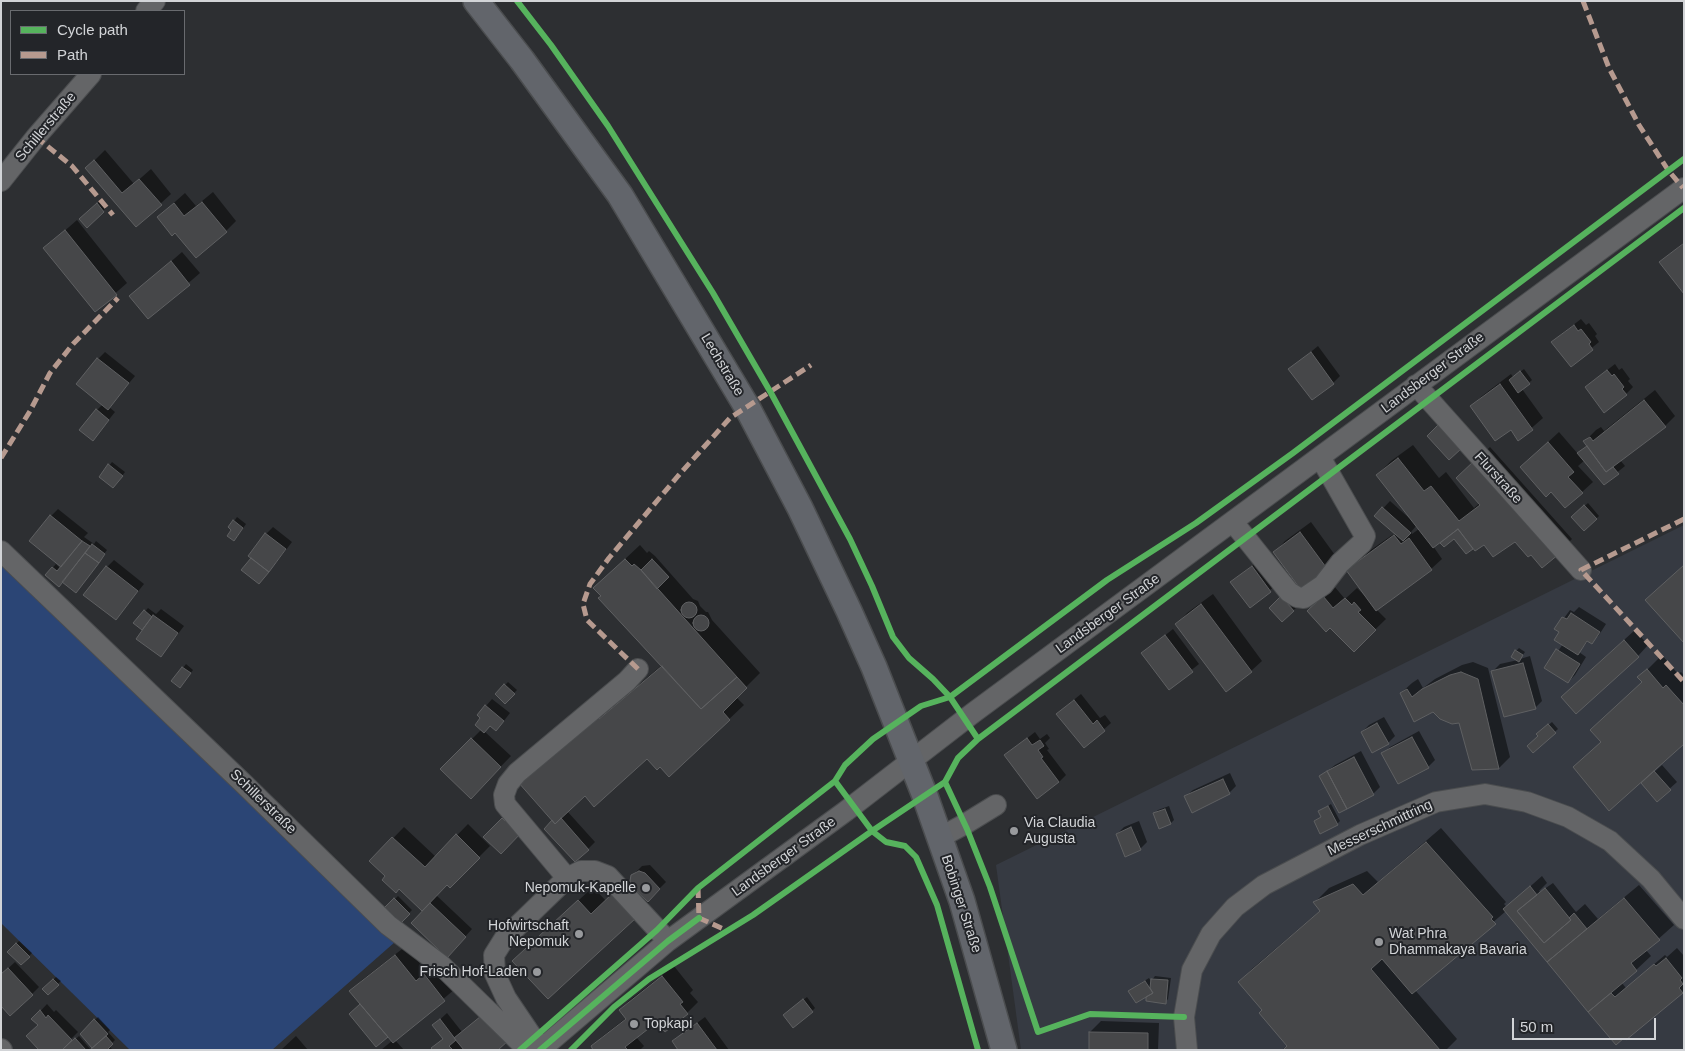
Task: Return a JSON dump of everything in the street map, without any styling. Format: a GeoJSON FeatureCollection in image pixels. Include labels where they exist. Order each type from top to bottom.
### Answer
{"type":"FeatureCollection","features":[{"type":"Feature","properties":{"kind":"main road","name":"Lechstraße"},"geometry":{"type":"LineString","coordinates":[[476,1],[522,60],[620,195],[747,407],[800,508],[849,611],[911,761]]}},
{"type":"Feature","properties":{"kind":"main road","name":"Bobinger Straße"},"geometry":{"type":"LineString","coordinates":[[911,761],[962,901],[1004,1050]]}},
{"type":"Feature","properties":{"kind":"street","name":"Schillerstraße"},"geometry":{"type":"LineString","coordinates":[[1,181],[36,137],[90,75]]}},
{"type":"Feature","properties":{"kind":"street","name":"Landsberger Straße"},"geometry":{"type":"LineString","coordinates":[[537,1049],[668,940],[839,817],[973,713],[1684,188]]}},
{"type":"Feature","properties":{"kind":"street","name":"Flurstraße"},"geometry":{"type":"LineString","coordinates":[[1416,385],[1581,570]]}},
{"type":"Feature","properties":{"kind":"street"},"geometry":{"type":"LineString","coordinates":[[1233,522],[1289,592],[1297,597],[1304,598],[1322,585],[1340,563],[1362,543],[1365,536],[1320,457]]}},
{"type":"Feature","properties":{"kind":"street","name":"Schillerstraße"},"geometry":{"type":"LineString","coordinates":[[1,551],[246,785],[388,925],[441,965],[537,1049]]}},
{"type":"Feature","properties":{"kind":"street"},"geometry":{"type":"LineString","coordinates":[[567,878],[505,804],[504,795],[508,784],[517,773],[627,681],[638,669]]}},
{"type":"Feature","properties":{"kind":"street","name":"Messerschmittring"},"geometry":{"type":"LineString","coordinates":[[1186,1050],[1184,1018],[1192,970],[1211,934],[1235,907],[1264,886],[1360,835],[1436,802],[1485,794],[1527,802],[1568,817],[1610,841],[1651,879],[1684,919]]}},
{"type":"Feature","properties":{"kind":"street"},"geometry":{"type":"LineString","coordinates":[[939,838],[996,805]]}},
{"type":"Feature","properties":{"kind":"street"},"geometry":{"type":"LineString","coordinates":[[537,1049],[533,1038],[506,998],[495,974],[494,955],[504,939],[567,878],[581,872],[595,871],[608,876],[668,940]]}},
{"type":"Feature","properties":{"kind":"shaded area"},"geometry":{"type":"Polygon","coordinates":[[[1684,525],[1684,1050],[1021,1050],[996,865],[1684,525]]]}},
{"type":"Feature","properties":{"kind":"shaded area"},"geometry":{"type":"Polygon","coordinates":[[[1,558],[395,942],[272,1050],[130,1050],[1,923],[1,558]]]}},
{"type":"Feature","properties":{"kind":"building"},"geometry":{"type":"Polygon","coordinates":[[[94,160],[122,193],[139,179],[162,205],[136,227],[85,168],[94,160]]]}},
{"type":"Feature","properties":{"kind":"building"},"geometry":{"type":"Polygon","coordinates":[[[202,202],[227,232],[196,258],[175,233],[172,236],[157,217],[174,203],[184,216],[202,202]]]}},
{"type":"Feature","properties":{"kind":"building"},"geometry":{"type":"Polygon","coordinates":[[[97,203],[104,212],[87,228],[79,219],[97,203]]]}},
{"type":"Feature","properties":{"kind":"building"},"geometry":{"type":"Polygon","coordinates":[[[65,230],[117,295],[95,312],[43,248],[65,230]]]}},
{"type":"Feature","properties":{"kind":"building"},"geometry":{"type":"Polygon","coordinates":[[[1684,243],[1684,294],[1659,262],[1684,243]]]}},
{"type":"Feature","properties":{"kind":"building"},"geometry":{"type":"Polygon","coordinates":[[[171,261],[190,285],[148,319],[129,296],[171,261]]]}},
{"type":"Feature","properties":{"kind":"building"},"geometry":{"type":"Polygon","coordinates":[[[1574,325],[1578,331],[1581,329],[1591,342],[1589,344],[1593,350],[1571,367],[1551,342],[1574,325]]]}},
{"type":"Feature","properties":{"kind":"building"},"geometry":{"type":"Polygon","coordinates":[[[1311,352],[1334,384],[1312,400],[1288,369],[1311,352]]]}},
{"type":"Feature","properties":{"kind":"building"},"geometry":{"type":"Polygon","coordinates":[[[97,358],[129,383],[108,410],[76,384],[97,358]]]}},
{"type":"Feature","properties":{"kind":"building"},"geometry":{"type":"Polygon","coordinates":[[[1607,370],[1612,376],[1614,374],[1624,387],[1622,389],[1627,395],[1604,413],[1585,387],[1607,370]]]}},
{"type":"Feature","properties":{"kind":"building"},"geometry":{"type":"Polygon","coordinates":[[[1520,371],[1530,384],[1518,393],[1509,380],[1520,371]]]}},
{"type":"Feature","properties":{"kind":"building"},"geometry":{"type":"Polygon","coordinates":[[[1500,384],[1533,430],[1518,441],[1511,430],[1495,441],[1470,406],[1500,384]]]}},
{"type":"Feature","properties":{"kind":"building"},"geometry":{"type":"Polygon","coordinates":[[[1644,400],[1666,427],[1606,472],[1583,441],[1590,437],[1593,441],[1644,400]]]}},
{"type":"Feature","properties":{"kind":"building"},"geometry":{"type":"Polygon","coordinates":[[[96,409],[109,420],[93,441],[79,430],[96,409]]]}},
{"type":"Feature","properties":{"kind":"building"},"geometry":{"type":"Polygon","coordinates":[[[1439,424],[1462,448],[1449,460],[1427,436],[1439,424]]]}},
{"type":"Feature","properties":{"kind":"building"},"geometry":{"type":"Polygon","coordinates":[[[1548,442],[1574,472],[1568,477],[1583,493],[1565,508],[1551,492],[1546,497],[1520,467],[1548,442]]]}},
{"type":"Feature","properties":{"kind":"building"},"geometry":{"type":"Polygon","coordinates":[[[1587,446],[1606,472],[1613,467],[1619,474],[1604,485],[1577,453],[1587,446]]]}},
{"type":"Feature","properties":{"kind":"building"},"geometry":{"type":"Polygon","coordinates":[[[1398,458],[1424,491],[1431,486],[1459,521],[1480,505],[1456,478],[1475,460],[1559,554],[1542,568],[1531,555],[1528,557],[1515,542],[1493,557],[1484,545],[1475,551],[1458,529],[1433,548],[1376,475],[1398,458]]]}},
{"type":"Feature","properties":{"kind":"building"},"geometry":{"type":"Polygon","coordinates":[[[108,464],[123,476],[113,488],[99,477],[108,464]]]}},
{"type":"Feature","properties":{"kind":"building"},"geometry":{"type":"Polygon","coordinates":[[[1584,505],[1597,519],[1584,531],[1571,517],[1584,505]]]}},
{"type":"Feature","properties":{"kind":"building"},"geometry":{"type":"Polygon","coordinates":[[[1382,507],[1411,533],[1403,541],[1374,516],[1382,507]]]}},
{"type":"Feature","properties":{"kind":"building"},"geometry":{"type":"Polygon","coordinates":[[[50,515],[82,541],[61,567],[29,541],[50,515]]]}},
{"type":"Feature","properties":{"kind":"building"},"geometry":{"type":"Polygon","coordinates":[[[233,520],[243,528],[234,541],[227,536],[231,530],[228,527],[233,520]]]}},
{"type":"Feature","properties":{"kind":"building"},"geometry":{"type":"Polygon","coordinates":[[[1458,529],[1473,549],[1466,554],[1454,539],[1444,547],[1440,543],[1458,529]]]}},
{"type":"Feature","properties":{"kind":"building"},"geometry":{"type":"Polygon","coordinates":[[[1300,532],[1331,574],[1304,594],[1273,552],[1300,532]]]}},
{"type":"Feature","properties":{"kind":"building"},"geometry":{"type":"Polygon","coordinates":[[[265,533],[286,549],[269,572],[248,556],[265,533]]]}},
{"type":"Feature","properties":{"kind":"building"},"geometry":{"type":"Polygon","coordinates":[[[1394,535],[1401,544],[1409,538],[1432,570],[1376,611],[1346,570],[1394,535]]]}},
{"type":"Feature","properties":{"kind":"building"},"geometry":{"type":"Polygon","coordinates":[[[82,541],[90,546],[59,587],[45,575],[52,567],[57,571],[82,541]]]}},
{"type":"Feature","properties":{"kind":"building"},"geometry":{"type":"Polygon","coordinates":[[[92,544],[105,554],[99,563],[85,553],[92,544]]]}},
{"type":"Feature","properties":{"kind":"building"},"geometry":{"type":"Polygon","coordinates":[[[85,553],[99,563],[76,593],[62,582],[85,553]]]}},
{"type":"Feature","properties":{"kind":"building"},"geometry":{"type":"Polygon","coordinates":[[[251,558],[269,572],[259,584],[241,570],[251,558]]]}},
{"type":"Feature","properties":{"kind":"building"},"geometry":{"type":"Polygon","coordinates":[[[625,559],[632,566],[634,564],[641,570],[737,677],[701,709],[598,598],[601,596],[593,588],[625,559]]]}},
{"type":"Feature","properties":{"kind":"building"},"geometry":{"type":"Polygon","coordinates":[[[652,559],[669,577],[657,589],[641,570],[652,559]]]}},
{"type":"Feature","properties":{"kind":"building"},"geometry":{"type":"Polygon","coordinates":[[[1684,565],[1684,643],[1645,600],[1684,565]]]}},
{"type":"Feature","properties":{"kind":"building"},"geometry":{"type":"Polygon","coordinates":[[[106,566],[138,591],[116,620],[83,595],[106,566]]]}},
{"type":"Feature","properties":{"kind":"building"},"geometry":{"type":"Polygon","coordinates":[[[1252,566],[1271,592],[1250,608],[1230,582],[1252,566]]]}},
{"type":"Feature","properties":{"kind":"building"},"geometry":{"type":"Polygon","coordinates":[[[1281,596],[1294,611],[1282,622],[1269,608],[1281,596]]]}},
{"type":"Feature","properties":{"kind":"building"},"geometry":{"type":"Polygon","coordinates":[[[1323,596],[1333,608],[1345,598],[1352,605],[1354,602],[1361,610],[1358,612],[1376,630],[1354,652],[1330,628],[1326,632],[1307,611],[1323,596]]]}},
{"type":"Feature","properties":{"kind":"building"},"geometry":{"type":"Polygon","coordinates":[[[686,602],[692,602],[697,607],[695,616],[686,618],[681,613],[681,607],[686,602]]]}},
{"type":"Feature","properties":{"kind":"building"},"geometry":{"type":"Polygon","coordinates":[[[1201,604],[1252,672],[1226,692],[1175,624],[1201,604]]]}},
{"type":"Feature","properties":{"kind":"building"},"geometry":{"type":"Polygon","coordinates":[[[144,610],[152,617],[142,630],[133,623],[144,610]]]}},
{"type":"Feature","properties":{"kind":"building"},"geometry":{"type":"Polygon","coordinates":[[[1571,613],[1600,632],[1592,644],[1587,641],[1578,655],[1554,640],[1559,632],[1554,629],[1562,617],[1567,619],[1571,613]]]}},
{"type":"Feature","properties":{"kind":"building"},"geometry":{"type":"Polygon","coordinates":[[[153,615],[178,633],[161,657],[136,639],[153,615]]]}},
{"type":"Feature","properties":{"kind":"building"},"geometry":{"type":"Polygon","coordinates":[[[698,615],[704,615],[709,620],[707,629],[698,631],[693,626],[693,620],[698,615]]]}},
{"type":"Feature","properties":{"kind":"building"},"geometry":{"type":"Polygon","coordinates":[[[1165,635],[1193,672],[1169,690],[1141,653],[1165,635]]]}},
{"type":"Feature","properties":{"kind":"building"},"geometry":{"type":"Polygon","coordinates":[[[1624,640],[1639,657],[1576,714],[1561,697],[1624,640]]]}},
{"type":"Feature","properties":{"kind":"building"},"geometry":{"type":"Polygon","coordinates":[[[1556,649],[1580,664],[1568,683],[1544,668],[1556,649]]]}},
{"type":"Feature","properties":{"kind":"building"},"geometry":{"type":"Polygon","coordinates":[[[1515,650],[1523,655],[1519,662],[1511,657],[1515,650]]]}},
{"type":"Feature","properties":{"kind":"building"},"geometry":{"type":"Polygon","coordinates":[[[1523,663],[1536,709],[1504,717],[1491,671],[1523,663]]]}},
{"type":"Feature","properties":{"kind":"building"},"geometry":{"type":"Polygon","coordinates":[[[662,666],[701,709],[737,677],[747,688],[723,712],[730,720],[669,777],[660,767],[657,770],[647,759],[594,807],[585,796],[555,824],[518,782],[595,715],[599,719],[662,666]]]}},
{"type":"Feature","properties":{"kind":"building"},"geometry":{"type":"Polygon","coordinates":[[[182,667],[191,673],[180,688],[171,681],[182,667]]]}},
{"type":"Feature","properties":{"kind":"building"},"geometry":{"type":"Polygon","coordinates":[[[1647,669],[1663,688],[1666,685],[1684,705],[1684,744],[1609,811],[1573,767],[1601,742],[1590,730],[1642,682],[1637,677],[1647,669]]]}},
{"type":"Feature","properties":{"kind":"building"},"geometry":{"type":"Polygon","coordinates":[[[1461,672],[1478,679],[1499,769],[1472,770],[1459,723],[1452,724],[1440,719],[1433,712],[1414,722],[1400,693],[1407,689],[1412,697],[1422,689],[1450,675],[1461,672]]]}},
{"type":"Feature","properties":{"kind":"building"},"geometry":{"type":"Polygon","coordinates":[[[504,684],[515,694],[505,704],[495,694],[504,684]]]}},
{"type":"Feature","properties":{"kind":"building"},"geometry":{"type":"Polygon","coordinates":[[[1074,700],[1093,724],[1097,720],[1105,731],[1084,748],[1056,714],[1074,700]]]}},
{"type":"Feature","properties":{"kind":"building"},"geometry":{"type":"Polygon","coordinates":[[[485,705],[504,721],[496,731],[490,726],[484,733],[475,725],[480,718],[477,715],[485,705]]]}},
{"type":"Feature","properties":{"kind":"building"},"geometry":{"type":"Polygon","coordinates":[[[1377,723],[1389,744],[1372,753],[1361,732],[1377,723]]]}},
{"type":"Feature","properties":{"kind":"building"},"geometry":{"type":"Polygon","coordinates":[[[1548,724],[1556,733],[1533,753],[1527,746],[1538,736],[1536,734],[1548,724]]]}},
{"type":"Feature","properties":{"kind":"building"},"geometry":{"type":"Polygon","coordinates":[[[1412,737],[1429,768],[1398,784],[1381,753],[1412,737]]]}},
{"type":"Feature","properties":{"kind":"building"},"geometry":{"type":"Polygon","coordinates":[[[471,738],[501,767],[471,799],[440,769],[471,738]]]}},
{"type":"Feature","properties":{"kind":"building"},"geometry":{"type":"Polygon","coordinates":[[[1027,738],[1032,745],[1040,740],[1044,746],[1038,750],[1043,757],[1041,758],[1059,782],[1037,799],[1004,755],[1027,738]]]}},
{"type":"Feature","properties":{"kind":"building"},"geometry":{"type":"Polygon","coordinates":[[[1354,757],[1374,795],[1347,809],[1327,771],[1354,757]]]}},
{"type":"Feature","properties":{"kind":"building"},"geometry":{"type":"Polygon","coordinates":[[[1327,771],[1347,809],[1339,813],[1319,776],[1327,771]]]}},
{"type":"Feature","properties":{"kind":"building"},"geometry":{"type":"Polygon","coordinates":[[[1654,771],[1671,790],[1657,802],[1641,783],[1654,771]]]}},
{"type":"Feature","properties":{"kind":"building"},"geometry":{"type":"Polygon","coordinates":[[[1223,779],[1230,794],[1192,813],[1184,796],[1223,779]]]}},
{"type":"Feature","properties":{"kind":"building"},"geometry":{"type":"Polygon","coordinates":[[[1328,806],[1338,825],[1320,834],[1314,821],[1321,817],[1318,811],[1328,806]]]}},
{"type":"Feature","properties":{"kind":"building"},"geometry":{"type":"Polygon","coordinates":[[[1165,809],[1171,824],[1159,829],[1153,813],[1165,809]]]}},
{"type":"Feature","properties":{"kind":"building"},"geometry":{"type":"Polygon","coordinates":[[[508,817],[523,831],[501,854],[483,837],[502,818],[505,821],[508,817]]]}},
{"type":"Feature","properties":{"kind":"building"},"geometry":{"type":"Polygon","coordinates":[[[561,818],[589,850],[575,862],[544,829],[552,820],[555,824],[561,818]]]}},
{"type":"Feature","properties":{"kind":"building"},"geometry":{"type":"Polygon","coordinates":[[[1131,827],[1141,850],[1125,857],[1116,834],[1131,827]]]}},
{"type":"Feature","properties":{"kind":"building"},"geometry":{"type":"Polygon","coordinates":[[[456,834],[480,858],[450,888],[447,885],[422,911],[399,889],[396,893],[382,880],[385,876],[369,861],[392,837],[425,867],[456,834]]]}},
{"type":"Feature","properties":{"kind":"building","name":"Wat Phra Dhammakaya Bavaria"},"geometry":{"type":"Polygon","coordinates":[[[1426,842],[1493,917],[1491,919],[1496,924],[1412,994],[1382,959],[1371,969],[1440,1050],[1283,1050],[1287,1046],[1259,1013],[1262,1010],[1238,982],[1320,911],[1313,902],[1353,884],[1363,895],[1426,842]]]}},
{"type":"Feature","properties":{"kind":"building","name":"Nepomuk-Kapelle"},"geometry":{"type":"Polygon","coordinates":[[[639,871],[645,873],[660,889],[648,902],[632,887],[630,881],[631,875],[639,871]]]}},
{"type":"Feature","properties":{"kind":"building"},"geometry":{"type":"Polygon","coordinates":[[[1530,886],[1537,895],[1517,911],[1544,943],[1571,920],[1569,918],[1574,913],[1587,929],[1547,962],[1503,909],[1530,886]]]}},
{"type":"Feature","properties":{"kind":"building"},"geometry":{"type":"Polygon","coordinates":[[[1545,888],[1571,920],[1544,943],[1517,911],[1545,888]]]}},
{"type":"Feature","properties":{"kind":"building"},"geometry":{"type":"Polygon","coordinates":[[[613,893],[636,918],[548,999],[512,961],[578,900],[591,914],[613,893]]]}},
{"type":"Feature","properties":{"kind":"building"},"geometry":{"type":"Polygon","coordinates":[[[394,898],[410,914],[398,926],[382,910],[394,898]]]}},
{"type":"Feature","properties":{"kind":"building"},"geometry":{"type":"Polygon","coordinates":[[[1624,898],[1660,940],[1631,963],[1637,971],[1588,1012],[1547,962],[1624,898]]]}},
{"type":"Feature","properties":{"kind":"building"},"geometry":{"type":"Polygon","coordinates":[[[430,903],[466,937],[447,958],[411,923],[430,903]]]}},
{"type":"Feature","properties":{"kind":"building"},"geometry":{"type":"Polygon","coordinates":[[[16,943],[30,957],[21,965],[7,952],[16,943]]]}},
{"type":"Feature","properties":{"kind":"building"},"geometry":{"type":"Polygon","coordinates":[[[395,955],[416,981],[424,974],[445,1001],[393,1043],[349,991],[395,955]]]}},
{"type":"Feature","properties":{"kind":"building"},"geometry":{"type":"Polygon","coordinates":[[[1666,958],[1682,978],[1680,980],[1683,984],[1679,988],[1683,993],[1626,1040],[1624,1038],[1616,1045],[1588,1012],[1611,993],[1615,997],[1654,964],[1656,966],[1666,958]]]}},
{"type":"Feature","properties":{"kind":"building"},"geometry":{"type":"Polygon","coordinates":[[[8,968],[33,995],[10,1016],[1,1006],[1,974],[8,968]]]}},
{"type":"Feature","properties":{"kind":"building"},"geometry":{"type":"Polygon","coordinates":[[[662,976],[683,1002],[680,1004],[688,1014],[665,1032],[657,1022],[625,1047],[628,1050],[593,1050],[591,1046],[626,1019],[619,1010],[662,976]]]}},
{"type":"Feature","properties":{"kind":"building"},"geometry":{"type":"Polygon","coordinates":[[[53,979],[59,985],[48,995],[42,989],[53,979]]]}},
{"type":"Feature","properties":{"kind":"building"},"geometry":{"type":"Polygon","coordinates":[[[1151,979],[1168,980],[1166,1004],[1146,1001],[1146,997],[1153,993],[1150,988],[1151,979]]]}},
{"type":"Feature","properties":{"kind":"building"},"geometry":{"type":"Polygon","coordinates":[[[1145,981],[1153,993],[1136,1003],[1128,991],[1145,981]]]}},
{"type":"Feature","properties":{"kind":"building"},"geometry":{"type":"Polygon","coordinates":[[[803,999],[813,1012],[793,1028],[783,1015],[803,999]]]}},
{"type":"Feature","properties":{"kind":"building"},"geometry":{"type":"Polygon","coordinates":[[[360,1004],[388,1037],[376,1047],[349,1014],[360,1004]]]}},
{"type":"Feature","properties":{"kind":"building"},"geometry":{"type":"Polygon","coordinates":[[[40,1010],[46,1018],[48,1015],[72,1040],[62,1050],[39,1050],[26,1036],[38,1025],[31,1019],[40,1010]]]}},
{"type":"Feature","properties":{"kind":"building"},"geometry":{"type":"Polygon","coordinates":[[[486,1012],[509,1040],[498,1050],[464,1050],[454,1038],[486,1012]]]}},
{"type":"Feature","properties":{"kind":"building"},"geometry":{"type":"Polygon","coordinates":[[[94,1019],[108,1034],[92,1048],[80,1034],[94,1019]]]}},
{"type":"Feature","properties":{"kind":"building"},"geometry":{"type":"Polygon","coordinates":[[[440,1019],[456,1040],[449,1046],[453,1050],[433,1050],[431,1048],[443,1039],[432,1025],[440,1019]]]}},
{"type":"Feature","properties":{"kind":"building"},"geometry":{"type":"Polygon","coordinates":[[[697,1023],[717,1050],[678,1050],[672,1041],[697,1023]]]}},
{"type":"Feature","properties":{"kind":"building"},"geometry":{"type":"Polygon","coordinates":[[[1089,1032],[1148,1033],[1148,1050],[1089,1050],[1089,1032]]]}},
{"type":"Feature","properties":{"kind":"building"},"geometry":{"type":"Polygon","coordinates":[[[106,1036],[113,1044],[107,1050],[90,1050],[106,1036]]]}},
{"type":"Feature","properties":{"kind":"building"},"geometry":{"type":"Polygon","coordinates":[[[75,1038],[86,1050],[62,1050],[75,1038]]]}},
{"type":"Feature","properties":{"kind":"marked path"},"geometry":{"type":"LineString","coordinates":[[1583,1],[1609,68],[1639,125],[1668,170],[1683,188]]}},
{"type":"Feature","properties":{"kind":"marked path"},"geometry":{"type":"LineString","coordinates":[[36,137],[72,166],[113,215]]}},
{"type":"Feature","properties":{"kind":"marked path"},"geometry":{"type":"LineString","coordinates":[[1,458],[30,411],[50,373],[73,344],[118,298]]}},
{"type":"Feature","properties":{"kind":"marked path"},"geometry":{"type":"LineString","coordinates":[[638,669],[587,620],[583,604],[590,584],[609,558],[678,476],[730,418],[811,365]]}},
{"type":"Feature","properties":{"kind":"marked path"},"geometry":{"type":"LineString","coordinates":[[1684,519],[1581,570],[1684,682]]}},
{"type":"Feature","properties":{"kind":"marked path"},"geometry":{"type":"LineString","coordinates":[[698,888],[699,918],[728,931]]}},
{"type":"Feature","properties":{"kind":"cycle path"},"geometry":{"type":"LineString","coordinates":[[517,1],[551,45],[608,126],[713,293],[771,393],[850,539],[893,637],[909,658],[950,697],[978,739]]}},
{"type":"Feature","properties":{"kind":"cycle path"},"geometry":{"type":"LineString","coordinates":[[520,1050],[657,930],[698,888],[835,781],[845,765],[873,739],[921,706],[950,697],[1107,580],[1196,523],[1293,453],[1684,159]]}},
{"type":"Feature","properties":{"kind":"cycle path"},"geometry":{"type":"LineString","coordinates":[[571,1050],[614,1007],[649,979],[753,915],[945,782],[958,758],[978,739],[1684,208]]}},
{"type":"Feature","properties":{"kind":"cycle path"},"geometry":{"type":"LineString","coordinates":[[835,781],[872,831],[886,842],[905,846],[916,857],[937,905],[978,1050]]}},
{"type":"Feature","properties":{"kind":"cycle path"},"geometry":{"type":"LineString","coordinates":[[945,782],[967,829],[990,887],[1038,1032],[1090,1014],[1184,1017]]}},
{"type":"Feature","properties":{"kind":"cycle path"},"geometry":{"type":"LineString","coordinates":[[540,1050],[668,941],[699,918]]}},
{"type":"Feature","properties":{"kind":"place","name":"Via Claudia Augusta"},"geometry":{"type":"Point","coordinates":[1014,831]}},
{"type":"Feature","properties":{"kind":"place","name":"Nepomuk-Kapelle"},"geometry":{"type":"Point","coordinates":[646,888]}},
{"type":"Feature","properties":{"kind":"place","name":"Hofwirtschaft Nepomuk"},"geometry":{"type":"Point","coordinates":[579,934]}},
{"type":"Feature","properties":{"kind":"place","name":"Wat Phra Dhammakaya Bavaria"},"geometry":{"type":"Point","coordinates":[1379,942]}},
{"type":"Feature","properties":{"kind":"place","name":"Frisch Hof-Laden"},"geometry":{"type":"Point","coordinates":[537,972]}},
{"type":"Feature","properties":{"kind":"place","name":"Topkapi"},"geometry":{"type":"Point","coordinates":[634,1024]}}]}
